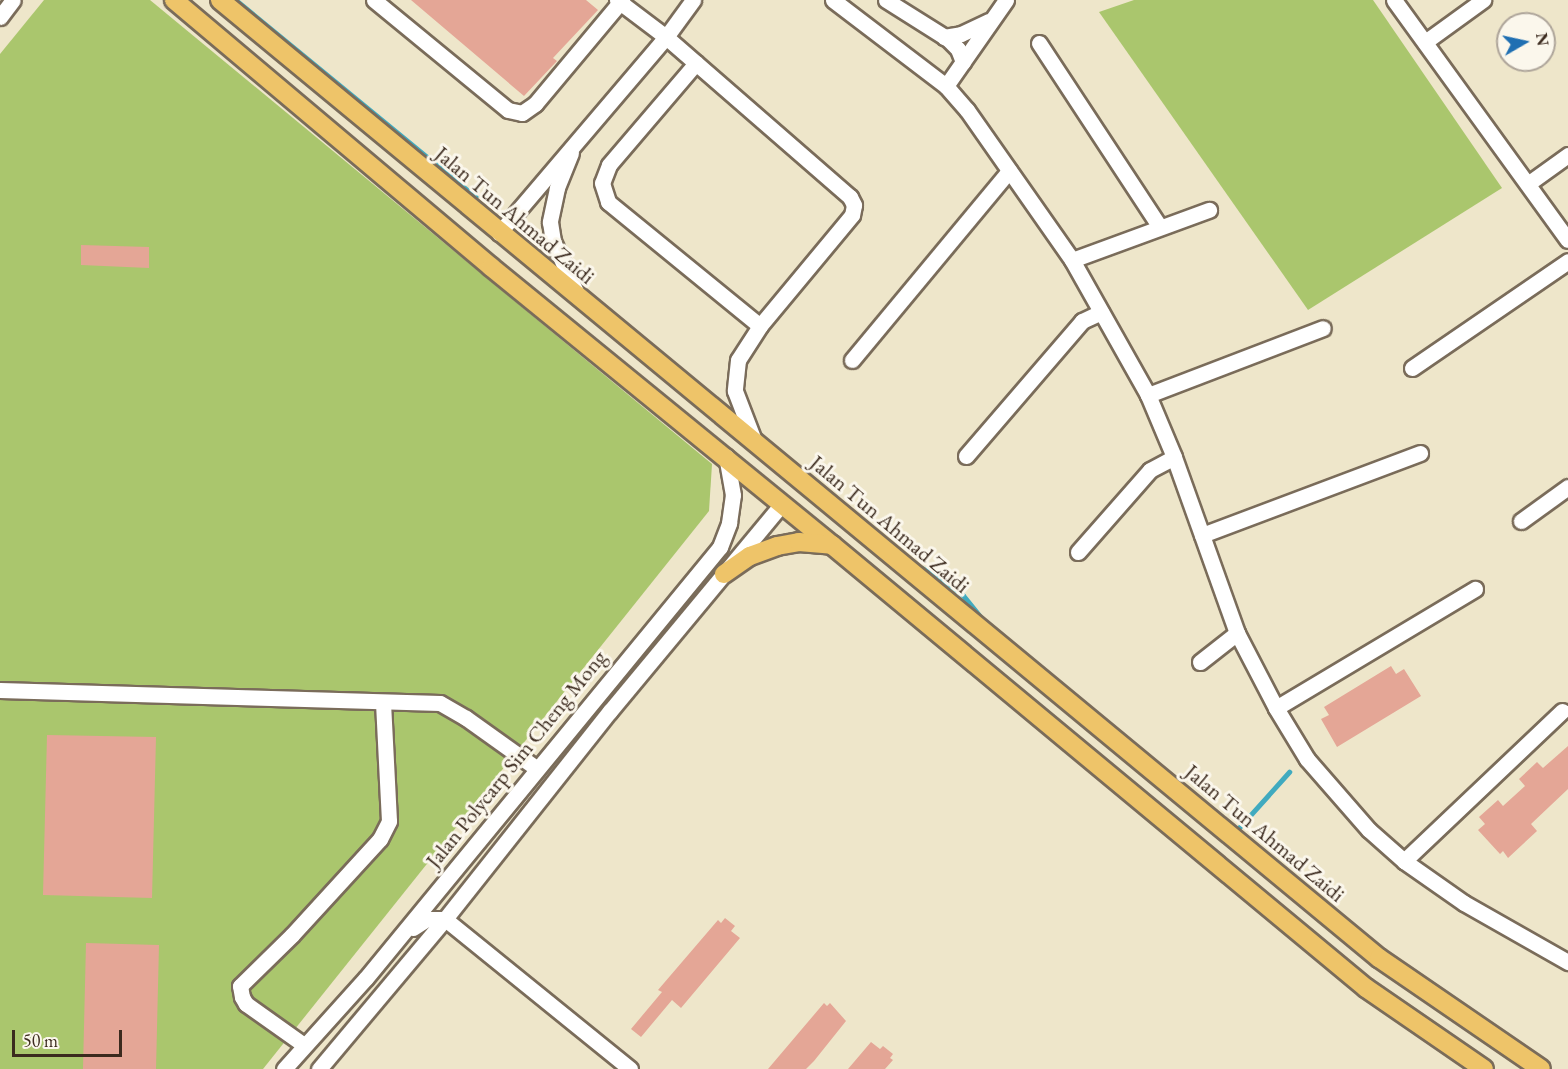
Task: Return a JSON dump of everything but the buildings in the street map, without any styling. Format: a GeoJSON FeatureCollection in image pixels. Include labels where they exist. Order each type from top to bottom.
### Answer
{"type":"FeatureCollection","features":[{"type":"Feature","properties":{"kind":"main road"},"geometry":{"type":"LineString","coordinates":[[174,0],[490,267],[832,544],[1365,988],[1484,1069]]}},
{"type":"Feature","properties":{"kind":"main road","name":"Jalan Tun Ahmad Zaidi"},"geometry":{"type":"LineString","coordinates":[[220,0],[580,301],[1378,958],[1541,1069]]}},
{"type":"Feature","properties":{"kind":"main road"},"geometry":{"type":"LineString","coordinates":[[724,574],[750,556],[777,546],[816,542],[832,544]]}},
{"type":"Feature","properties":{"kind":"street"},"geometry":{"type":"LineString","coordinates":[[0,17],[13,0]]}},
{"type":"Feature","properties":{"kind":"street"},"geometry":{"type":"LineString","coordinates":[[374,0],[508,110],[522,113],[535,104],[620,1],[666,37],[850,197],[854,206],[852,215],[760,326],[738,360],[735,390],[755,443]]}},
{"type":"Feature","properties":{"kind":"street"},"geometry":{"type":"LineString","coordinates":[[499,233],[666,37],[693,0]]}},
{"type":"Feature","properties":{"kind":"street"},"geometry":{"type":"LineString","coordinates":[[833,0],[946,86],[1072,260],[1148,394],[1174,457],[1237,633],[1276,708],[1307,759],[1369,830],[1404,861],[1464,903],[1568,962]]}},
{"type":"Feature","properties":{"kind":"street"},"geometry":{"type":"LineString","coordinates":[[886,0],[953,43],[963,62]]}},
{"type":"Feature","properties":{"kind":"street"},"geometry":{"type":"LineString","coordinates":[[946,86],[1006,0]]}},
{"type":"Feature","properties":{"kind":"street"},"geometry":{"type":"LineString","coordinates":[[1394,0],[1529,183],[1568,240]]}},
{"type":"Feature","properties":{"kind":"street"},"geometry":{"type":"LineString","coordinates":[[1425,42],[1483,0]]}},
{"type":"Feature","properties":{"kind":"street"},"geometry":{"type":"LineString","coordinates":[[944,37],[969,32],[991,19]]}},
{"type":"Feature","properties":{"kind":"street"},"geometry":{"type":"LineString","coordinates":[[1040,43],[1160,227]]}},
{"type":"Feature","properties":{"kind":"street"},"geometry":{"type":"LineString","coordinates":[[696,63],[609,165],[602,183],[608,202],[760,326]]}},
{"type":"Feature","properties":{"kind":"street"},"geometry":{"type":"LineString","coordinates":[[574,144],[557,188],[550,222],[553,242],[580,301]]}},
{"type":"Feature","properties":{"kind":"street"},"geometry":{"type":"LineString","coordinates":[[1529,183],[1568,155]]}},
{"type":"Feature","properties":{"kind":"street"},"geometry":{"type":"LineString","coordinates":[[852,360],[1009,171]]}},
{"type":"Feature","properties":{"kind":"street"},"geometry":{"type":"LineString","coordinates":[[1072,260],[1209,210]]}},
{"type":"Feature","properties":{"kind":"street"},"geometry":{"type":"LineString","coordinates":[[1412,368],[1568,261]]}},
{"type":"Feature","properties":{"kind":"street"},"geometry":{"type":"LineString","coordinates":[[966,456],[1082,321],[1101,312]]}},
{"type":"Feature","properties":{"kind":"street"},"geometry":{"type":"LineString","coordinates":[[1148,394],[1323,328]]}},
{"type":"Feature","properties":{"kind":"street"},"geometry":{"type":"LineString","coordinates":[[1202,535],[1420,453]]}},
{"type":"Feature","properties":{"kind":"street","name":"Jalan Polycarp Sim Cheng Mong"},"geometry":{"type":"LineString","coordinates":[[284,1069],[366,978],[725,537],[734,495],[726,457]]}},
{"type":"Feature","properties":{"kind":"street"},"geometry":{"type":"LineString","coordinates":[[1078,552],[1150,470],[1174,457]]}},
{"type":"Feature","properties":{"kind":"street"},"geometry":{"type":"LineString","coordinates":[[1521,520],[1568,487]]}},
{"type":"Feature","properties":{"kind":"street","name":"Jalan Polycarp Sim Cheng Mong"},"geometry":{"type":"LineString","coordinates":[[320,1069],[445,919],[610,711],[782,504]]}},
{"type":"Feature","properties":{"kind":"street"},"geometry":{"type":"LineString","coordinates":[[1276,708],[1475,589]]}},
{"type":"Feature","properties":{"kind":"street"},"geometry":{"type":"LineString","coordinates":[[1200,662],[1237,633]]}},
{"type":"Feature","properties":{"kind":"street"},"geometry":{"type":"LineString","coordinates":[[0,690],[440,703],[466,718],[536,768],[564,753],[610,711]]}},
{"type":"Feature","properties":{"kind":"street"},"geometry":{"type":"LineString","coordinates":[[304,1045],[246,1004],[240,986],[292,935],[380,839],[385,830],[389,821],[390,807],[383,702]]}},
{"type":"Feature","properties":{"kind":"street"},"geometry":{"type":"LineString","coordinates":[[1404,861],[1562,711]]}},
{"type":"Feature","properties":{"kind":"street"},"geometry":{"type":"LineString","coordinates":[[445,919],[445,891],[464,858]]}},
{"type":"Feature","properties":{"kind":"street"},"geometry":{"type":"LineString","coordinates":[[366,978],[374,974],[417,923],[427,919],[445,919],[630,1069]]}},
{"type":"Feature","properties":{"kind":"green space"},"geometry":{"type":"Polygon","coordinates":[[[44,0],[150,0],[712,464],[709,511],[263,1069],[0,1069],[0,54],[44,0]]]}},
{"type":"Feature","properties":{"kind":"green space"},"geometry":{"type":"Polygon","coordinates":[[[1134,0],[1373,0],[1502,188],[1308,310],[1099,12],[1134,0]]]}},
{"type":"Feature","properties":{"kind":"waterway"},"geometry":{"type":"LineString","coordinates":[[236,0],[476,197]]}},
{"type":"Feature","properties":{"kind":"waterway"},"geometry":{"type":"LineString","coordinates":[[916,565],[938,576],[963,595],[983,620]]}},
{"type":"Feature","properties":{"kind":"waterway"},"geometry":{"type":"LineString","coordinates":[[1234,828],[1237,830],[1289,772]]}}]}
